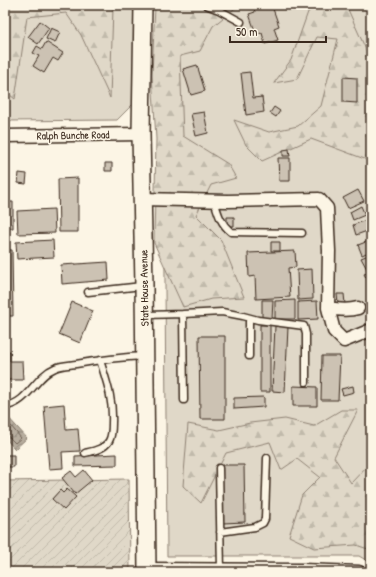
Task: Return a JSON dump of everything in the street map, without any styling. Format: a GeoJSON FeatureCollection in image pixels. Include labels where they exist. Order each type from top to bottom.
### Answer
{"type":"FeatureCollection","features":[{"type":"Feature","properties":{"kind":"main road","name":"State House Avenue"},"geometry":{"type":"LineString","coordinates":[[143,5],[141,134],[147,570]]}},
{"type":"Feature","properties":{"kind":"street","name":"Ralph Bunche Road"},"geometry":{"type":"LineString","coordinates":[[5,136],[141,134]]}},
{"type":"Feature","properties":{"kind":"street"},"geometry":{"type":"LineString","coordinates":[[142,199],[319,199],[327,208],[329,251],[328,308],[334,331],[344,341],[371,330]]}},
{"type":"Feature","properties":{"kind":"street"},"geometry":{"type":"LineString","coordinates":[[328,308],[341,310],[358,308]]}},
{"type":"Feature","properties":{"kind":"street"},"geometry":{"type":"LineString","coordinates":[[147,570],[359,572]]}},
{"type":"Feature","properties":{"kind":"lane"},"geometry":{"type":"LineString","coordinates":[[206,5],[241,22]]}},
{"type":"Feature","properties":{"kind":"lane"},"geometry":{"type":"LineString","coordinates":[[214,200],[220,221],[231,232],[302,233]]}},
{"type":"Feature","properties":{"kind":"lane"},"geometry":{"type":"LineString","coordinates":[[88,292],[144,286]]}},
{"type":"Feature","properties":{"kind":"lane"},"geometry":{"type":"LineString","coordinates":[[144,315],[222,312],[258,320],[304,326],[306,334],[306,382]]}},
{"type":"Feature","properties":{"kind":"lane"},"geometry":{"type":"LineString","coordinates":[[183,314],[184,400]]}},
{"type":"Feature","properties":{"kind":"lane"},"geometry":{"type":"LineString","coordinates":[[249,318],[249,356]]}},
{"type":"Feature","properties":{"kind":"lane"},"geometry":{"type":"LineString","coordinates":[[5,406],[13,405],[26,396],[46,372],[57,367],[100,360],[144,356]]}},
{"type":"Feature","properties":{"kind":"lane"},"geometry":{"type":"LineString","coordinates":[[85,453],[100,449],[109,441],[112,432],[113,409],[111,393],[100,360]]}},
{"type":"Feature","properties":{"kind":"lane"},"geometry":{"type":"LineString","coordinates":[[220,532],[255,527],[263,523],[265,519],[266,458]]}},
{"type":"Feature","properties":{"kind":"lane"},"geometry":{"type":"LineString","coordinates":[[219,468],[221,570]]}},
{"type":"Feature","properties":{"kind":"green space"},"geometry":{"type":"Polygon","coordinates":[[[5,5],[134,5],[134,103],[117,120],[5,121],[5,5]]]}},
{"type":"Feature","properties":{"kind":"green space"},"geometry":{"type":"Polygon","coordinates":[[[8,5],[99,5],[113,8],[110,98],[81,35],[66,13],[27,17],[15,99],[5,91],[5,23],[8,5]]]}},
{"type":"Feature","properties":{"kind":"green space"},"geometry":{"type":"Polygon","coordinates":[[[155,5],[239,5],[213,26],[200,51],[180,56],[183,136],[228,164],[236,178],[211,185],[196,215],[221,240],[244,297],[211,299],[183,307],[154,243],[156,139],[152,75],[155,5]]]}},
{"type":"Feature","properties":{"kind":"green space"},"geometry":{"type":"Polygon","coordinates":[[[163,5],[371,5],[371,563],[359,556],[167,556],[163,5]]]}},
{"type":"Feature","properties":{"kind":"green space"},"geometry":{"type":"Polygon","coordinates":[[[319,5],[346,5],[371,61],[370,161],[311,139],[262,161],[246,145],[234,120],[269,132],[298,126],[321,106],[338,39],[317,37],[297,79],[274,83],[291,60],[308,12],[319,5]]]}},
{"type":"Feature","properties":{"kind":"green space"},"geometry":{"type":"Polygon","coordinates":[[[341,410],[358,410],[334,457],[351,483],[368,465],[371,466],[371,550],[356,545],[314,548],[289,536],[302,495],[320,477],[297,459],[281,470],[270,442],[226,453],[201,503],[183,486],[188,424],[219,430],[250,423],[285,419],[314,426],[341,410]]]}},
{"type":"Feature","properties":{"kind":"green space"},"geometry":{"type":"Polygon","coordinates":[[[129,479],[130,572],[5,572],[5,481],[129,479]]]}},
{"type":"Feature","properties":{"kind":"water"},"geometry":{"type":"Polygon","coordinates":[[[6,415],[27,438],[15,449],[5,438],[6,415]]]}},
{"type":"Feature","properties":{"kind":"building"},"geometry":{"type":"Polygon","coordinates":[[[253,5],[267,5],[268,8],[272,6],[279,26],[274,28],[278,40],[265,44],[262,33],[256,34],[249,14],[255,12],[253,5]]]}},
{"type":"Feature","properties":{"kind":"building"},"geometry":{"type":"Polygon","coordinates":[[[40,21],[49,28],[38,44],[28,37],[40,21]]]}},
{"type":"Feature","properties":{"kind":"building"},"geometry":{"type":"Polygon","coordinates":[[[51,28],[60,32],[55,43],[46,39],[51,28]]]}},
{"type":"Feature","properties":{"kind":"building"},"geometry":{"type":"Polygon","coordinates":[[[46,42],[63,53],[58,61],[53,58],[44,73],[33,66],[39,56],[33,53],[37,46],[42,49],[46,42]]]}},
{"type":"Feature","properties":{"kind":"building"},"geometry":{"type":"Polygon","coordinates":[[[197,65],[205,91],[191,95],[183,69],[197,65]]]}},
{"type":"Feature","properties":{"kind":"building"},"geometry":{"type":"Polygon","coordinates":[[[250,72],[253,98],[262,97],[264,112],[246,115],[241,73],[250,72]]]}},
{"type":"Feature","properties":{"kind":"building"},"geometry":{"type":"Polygon","coordinates":[[[343,77],[357,78],[357,103],[343,102],[343,77]]]}},
{"type":"Feature","properties":{"kind":"building"},"geometry":{"type":"Polygon","coordinates":[[[274,107],[280,111],[276,117],[270,113],[274,107]]]}},
{"type":"Feature","properties":{"kind":"building"},"geometry":{"type":"Polygon","coordinates":[[[204,112],[208,133],[196,136],[191,114],[204,112]]]}},
{"type":"Feature","properties":{"kind":"building"},"geometry":{"type":"Polygon","coordinates":[[[289,149],[290,156],[283,156],[283,150],[289,149]]]}},
{"type":"Feature","properties":{"kind":"building"},"geometry":{"type":"Polygon","coordinates":[[[278,158],[290,158],[290,181],[279,181],[278,158]]]}},
{"type":"Feature","properties":{"kind":"building"},"geometry":{"type":"Polygon","coordinates":[[[105,163],[112,163],[112,171],[105,171],[105,163]]]}},
{"type":"Feature","properties":{"kind":"building"},"geometry":{"type":"Polygon","coordinates":[[[19,173],[27,174],[26,184],[18,183],[19,173]]]}},
{"type":"Feature","properties":{"kind":"building"},"geometry":{"type":"Polygon","coordinates":[[[78,178],[78,232],[59,232],[58,179],[78,178]]]}},
{"type":"Feature","properties":{"kind":"building"},"geometry":{"type":"Polygon","coordinates":[[[358,190],[364,201],[348,208],[343,198],[358,190]]]}},
{"type":"Feature","properties":{"kind":"building"},"geometry":{"type":"Polygon","coordinates":[[[5,202],[13,202],[13,228],[5,228],[5,202]]]}},
{"type":"Feature","properties":{"kind":"building"},"geometry":{"type":"Polygon","coordinates":[[[361,206],[365,215],[353,220],[350,212],[361,206]]]}},
{"type":"Feature","properties":{"kind":"building"},"geometry":{"type":"Polygon","coordinates":[[[54,209],[55,233],[18,234],[17,211],[54,209]]]}},
{"type":"Feature","properties":{"kind":"building"},"geometry":{"type":"Polygon","coordinates":[[[227,217],[234,217],[234,226],[227,226],[227,217]]]}},
{"type":"Feature","properties":{"kind":"building"},"geometry":{"type":"Polygon","coordinates":[[[366,220],[370,230],[356,235],[353,225],[366,220]]]}},
{"type":"Feature","properties":{"kind":"building"},"geometry":{"type":"Polygon","coordinates":[[[53,240],[54,257],[17,259],[16,242],[53,240]]]}},
{"type":"Feature","properties":{"kind":"building"},"geometry":{"type":"Polygon","coordinates":[[[371,240],[371,251],[362,255],[358,245],[371,240]]]}},
{"type":"Feature","properties":{"kind":"building"},"geometry":{"type":"Polygon","coordinates":[[[271,242],[280,242],[280,251],[271,251],[271,242]]]}},
{"type":"Feature","properties":{"kind":"building"},"geometry":{"type":"Polygon","coordinates":[[[5,250],[12,250],[13,316],[5,316],[5,250]]]}},
{"type":"Feature","properties":{"kind":"building"},"geometry":{"type":"Polygon","coordinates":[[[295,251],[296,267],[288,268],[290,297],[256,299],[255,276],[249,277],[248,253],[295,251]]]}},
{"type":"Feature","properties":{"kind":"building"},"geometry":{"type":"Polygon","coordinates":[[[371,254],[371,267],[367,269],[361,258],[371,254]]]}},
{"type":"Feature","properties":{"kind":"building"},"geometry":{"type":"Polygon","coordinates":[[[108,262],[109,280],[62,284],[61,265],[108,262]]]}},
{"type":"Feature","properties":{"kind":"building"},"geometry":{"type":"Polygon","coordinates":[[[312,269],[313,299],[298,300],[297,270],[312,269]]]}},
{"type":"Feature","properties":{"kind":"building"},"geometry":{"type":"Polygon","coordinates":[[[371,271],[371,282],[369,283],[364,274],[371,271]]]}},
{"type":"Feature","properties":{"kind":"building"},"geometry":{"type":"Polygon","coordinates":[[[337,294],[344,294],[345,304],[338,304],[337,294]]]}},
{"type":"Feature","properties":{"kind":"building"},"geometry":{"type":"Polygon","coordinates":[[[262,300],[273,300],[272,319],[262,319],[262,300]]]}},
{"type":"Feature","properties":{"kind":"building"},"geometry":{"type":"Polygon","coordinates":[[[295,300],[295,319],[275,319],[275,301],[295,300]]]}},
{"type":"Feature","properties":{"kind":"building"},"geometry":{"type":"Polygon","coordinates":[[[317,301],[318,319],[298,320],[298,302],[317,301]]]}},
{"type":"Feature","properties":{"kind":"building"},"geometry":{"type":"Polygon","coordinates":[[[72,302],[93,311],[80,343],[59,334],[72,302]]]}},
{"type":"Feature","properties":{"kind":"building"},"geometry":{"type":"Polygon","coordinates":[[[260,325],[270,325],[270,392],[260,392],[260,325]]]}},
{"type":"Feature","properties":{"kind":"building"},"geometry":{"type":"Polygon","coordinates":[[[275,326],[288,327],[285,392],[272,391],[275,326]]]}},
{"type":"Feature","properties":{"kind":"building"},"geometry":{"type":"Polygon","coordinates":[[[5,335],[6,352],[10,351],[10,361],[22,361],[23,380],[8,380],[8,400],[5,400],[5,335]]]}},
{"type":"Feature","properties":{"kind":"building"},"geometry":{"type":"Polygon","coordinates":[[[199,336],[225,336],[225,419],[200,419],[199,336]]]}},
{"type":"Feature","properties":{"kind":"building"},"geometry":{"type":"Polygon","coordinates":[[[322,356],[340,356],[338,400],[321,400],[322,356]]]}},
{"type":"Feature","properties":{"kind":"building"},"geometry":{"type":"Polygon","coordinates":[[[293,386],[317,387],[317,406],[293,406],[293,386]]]}},
{"type":"Feature","properties":{"kind":"building"},"geometry":{"type":"Polygon","coordinates":[[[353,386],[354,392],[343,395],[341,389],[353,386]]]}},
{"type":"Feature","properties":{"kind":"building"},"geometry":{"type":"Polygon","coordinates":[[[264,397],[264,407],[234,409],[234,398],[264,397]]]}},
{"type":"Feature","properties":{"kind":"building"},"geometry":{"type":"Polygon","coordinates":[[[64,404],[66,430],[78,429],[80,451],[62,452],[63,468],[49,469],[44,406],[64,404]]]}},
{"type":"Feature","properties":{"kind":"building"},"geometry":{"type":"Polygon","coordinates":[[[117,454],[117,465],[75,466],[75,456],[117,454]]]}},
{"type":"Feature","properties":{"kind":"building"},"geometry":{"type":"Polygon","coordinates":[[[5,455],[14,455],[14,467],[5,467],[5,455]]]}},
{"type":"Feature","properties":{"kind":"building"},"geometry":{"type":"Polygon","coordinates":[[[222,465],[244,465],[245,522],[223,523],[222,465]]]}},
{"type":"Feature","properties":{"kind":"building"},"geometry":{"type":"Polygon","coordinates":[[[84,470],[92,480],[75,494],[62,478],[71,471],[76,477],[84,470]]]}},
{"type":"Feature","properties":{"kind":"building"},"geometry":{"type":"Polygon","coordinates":[[[67,489],[76,497],[64,510],[52,499],[60,490],[63,493],[67,489]]]}}]}
